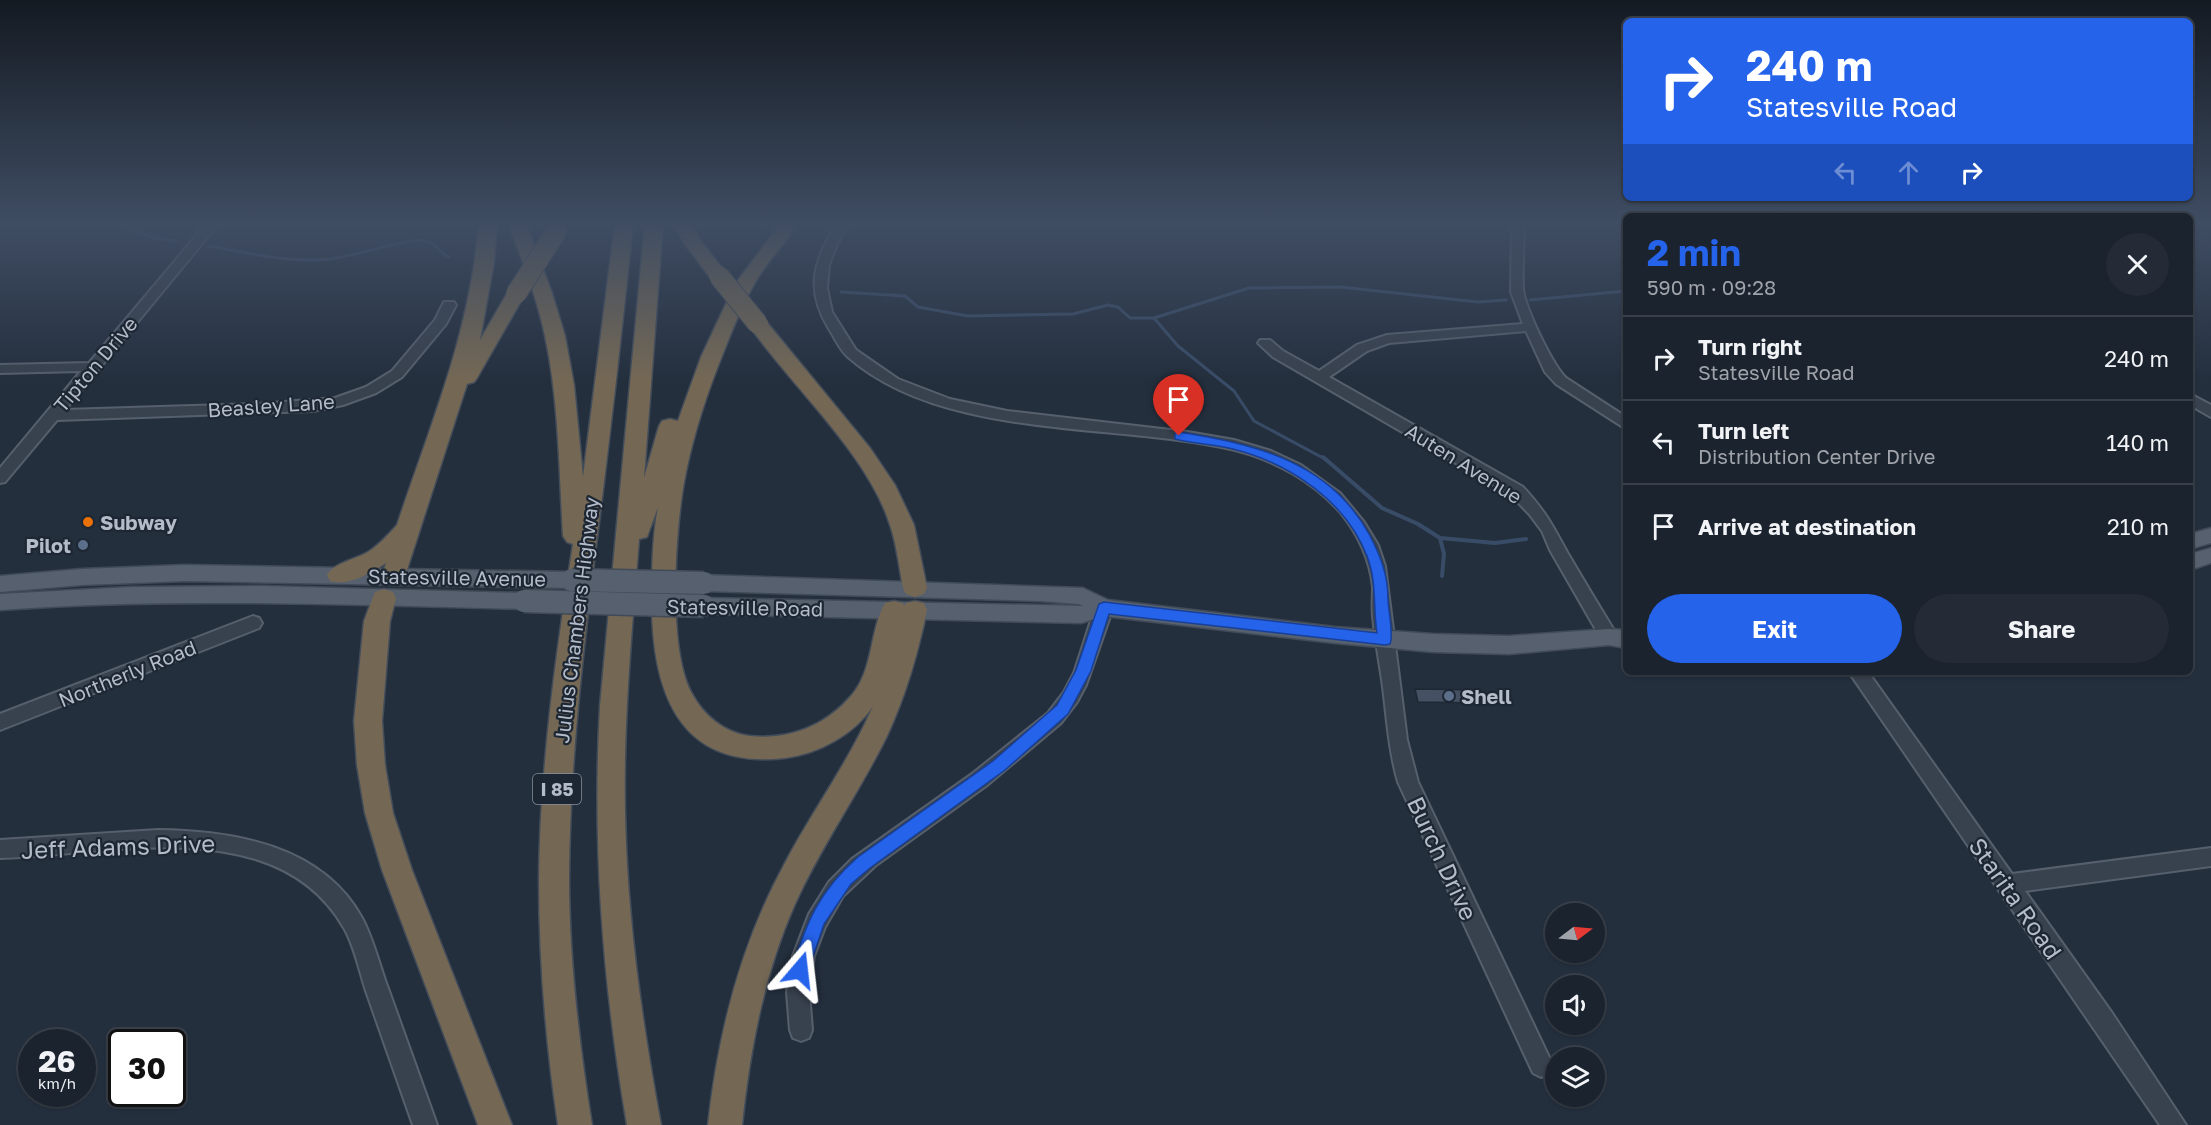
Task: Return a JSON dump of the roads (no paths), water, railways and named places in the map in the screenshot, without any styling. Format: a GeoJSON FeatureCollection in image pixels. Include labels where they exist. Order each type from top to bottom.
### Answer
{"type":"FeatureCollection","features":[{"type":"Feature","properties":{"kind":"highway"},"geometry":{"type":"LineString","coordinates":[[482,276],[480,294],[445,423],[377,621],[368,721],[371,765],[379,813],[397,870],[495,1125]]}},
{"type":"Feature","properties":{"kind":"highway"},"geometry":{"type":"LineString","coordinates":[[445,423],[471,371],[528,276]]}},
{"type":"Feature","properties":{"kind":"highway"},"geometry":{"type":"LineString","coordinates":[[537,276],[551,320],[562,375],[579,584]]}},
{"type":"Feature","properties":{"kind":"highway","name":"Julius Chambers Highway"},"geometry":{"type":"LineString","coordinates":[[575,1125],[559,994],[555,856],[559,755],[618,276]]}},
{"type":"Feature","properties":{"kind":"highway","name":"Julius Chambers Highway"},"geometry":{"type":"LineString","coordinates":[[644,1125],[619,974],[611,865],[611,745],[650,276]]}},
{"type":"Feature","properties":{"kind":"highway"},"geometry":{"type":"LineString","coordinates":[[719,276],[862,453],[884,485],[902,525],[908,602],[899,674],[884,712],[865,751],[799,866],[759,955],[739,1022],[732,1056],[725,1125]]}},
{"type":"Feature","properties":{"kind":"highway"},"geometry":{"type":"LineString","coordinates":[[624,585],[675,410],[708,339],[750,276]]}},
{"type":"Feature","properties":{"kind":"highway"},"geometry":{"type":"LineString","coordinates":[[748,278],[702,378],[684,429],[672,483],[663,564],[665,630],[669,668],[679,696],[692,718],[702,728],[734,744],[771,749],[801,744],[840,724],[860,704],[868,692],[908,602]]}},
{"type":"Feature","properties":{"kind":"highway"},"geometry":{"type":"LineString","coordinates":[[339,575],[380,558],[395,544],[408,526]]}},
{"type":"Feature","properties":{"kind":"main road"},"geometry":{"type":"LineString","coordinates":[[2193,541],[2211,535]]}},
{"type":"Feature","properties":{"kind":"main road"},"geometry":{"type":"LineString","coordinates":[[2193,561],[2211,555]]}},
{"type":"Feature","properties":{"kind":"main road","name":"Statesville Avenue"},"geometry":{"type":"LineString","coordinates":[[0,584],[150,573],[339,575],[389,587]]}},
{"type":"Feature","properties":{"kind":"main road","name":"Statesville Avenue"},"geometry":{"type":"LineString","coordinates":[[0,602],[136,594],[389,587],[525,579],[704,583],[908,602]]}},
{"type":"Feature","properties":{"kind":"main road","name":"Statesville Road"},"geometry":{"type":"LineString","coordinates":[[389,587],[524,602],[704,606],[908,602],[1081,615],[1104,608],[1385,640],[1509,645],[1620,634]]}},
{"type":"Feature","properties":{"kind":"street","name":"Tipton Drive"},"geometry":{"type":"LineString","coordinates":[[0,478],[169,276]]}},
{"type":"Feature","properties":{"kind":"street","name":"Burch Drive"},"geometry":{"type":"LineString","coordinates":[[821,276],[824,309],[834,330],[863,362],[908,389],[965,408],[1032,420],[1218,441],[1252,450],[1291,467],[1312,479],[1336,498],[1354,519],[1365,537],[1378,570],[1400,752],[1408,782],[1540,1065]]}},
{"type":"Feature","properties":{"kind":"street"},"geometry":{"type":"LineString","coordinates":[[1517,276],[1517,292],[1529,327],[1549,367],[1561,381],[1623,422]]}},
{"type":"Feature","properties":{"kind":"street","name":"Beasley Lane"},"geometry":{"type":"LineString","coordinates":[[53,415],[280,408],[338,402],[371,390],[397,374],[441,321],[449,305]]}},
{"type":"Feature","properties":{"kind":"street"},"geometry":{"type":"LineString","coordinates":[[1319,378],[1362,348],[1387,339],[1529,327]]}},
{"type":"Feature","properties":{"kind":"street","name":"Auten Avenue"},"geometry":{"type":"LineString","coordinates":[[1265,343],[1278,354],[1517,491],[1549,530],[1558,550],[1620,634]]}},
{"type":"Feature","properties":{"kind":"street"},"geometry":{"type":"LineString","coordinates":[[0,369],[93,367]]}},
{"type":"Feature","properties":{"kind":"street"},"geometry":{"type":"LineString","coordinates":[[2193,400],[2211,412]]}},
{"type":"Feature","properties":{"kind":"street"},"geometry":{"type":"LineString","coordinates":[[801,1030],[796,994],[802,959],[817,920],[837,888],[864,862],[999,766],[1050,722],[1062,709],[1079,681],[1104,608]]}},
{"type":"Feature","properties":{"kind":"street","name":"Northerly Road"},"geometry":{"type":"LineString","coordinates":[[0,722],[253,623]]}},
{"type":"Feature","properties":{"kind":"street","name":"Starita Road"},"geometry":{"type":"LineString","coordinates":[[1860,675],[2174,1125]]}},
{"type":"Feature","properties":{"kind":"street","name":"Jeff Adams Drive"},"geometry":{"type":"LineString","coordinates":[[0,849],[157,840],[202,840],[266,852],[309,875],[341,905],[354,924],[426,1125]]}},
{"type":"Feature","properties":{"kind":"street"},"geometry":{"type":"LineString","coordinates":[[2006,884],[2211,856]]}},
{"type":"Feature","properties":{"kind":"waterway"},"geometry":{"type":"LineString","coordinates":[[1154,318],[1249,288],[1341,287],[1478,302],[1506,300]]}},
{"type":"Feature","properties":{"kind":"waterway"},"geometry":{"type":"LineString","coordinates":[[1530,300],[1623,291]]}},
{"type":"Feature","properties":{"kind":"waterway"},"geometry":{"type":"LineString","coordinates":[[841,292],[905,296],[918,307],[968,316],[1073,314],[1108,305],[1118,307],[1130,318],[1154,318]]}},
{"type":"Feature","properties":{"kind":"waterway"},"geometry":{"type":"LineString","coordinates":[[1154,318],[1178,346],[1234,391],[1254,421],[1325,459]]}},
{"type":"Feature","properties":{"kind":"waterway"},"geometry":{"type":"LineString","coordinates":[[1323,457],[1382,508],[1418,524],[1440,538]]}},
{"type":"Feature","properties":{"kind":"waterway"},"geometry":{"type":"LineString","coordinates":[[1440,538],[1495,543],[1526,539]]}},
{"type":"Feature","properties":{"kind":"waterway"},"geometry":{"type":"LineString","coordinates":[[1440,538],[1444,554],[1442,576]]}},
{"type":"Feature","properties":{"kind":"place","name":"Subway"},"geometry":{"type":"Point","coordinates":[88,522]}},
{"type":"Feature","properties":{"kind":"place","name":"Pilot"},"geometry":{"type":"Point","coordinates":[83,545]}},
{"type":"Feature","properties":{"kind":"place","name":"Shell"},"geometry":{"type":"Point","coordinates":[1449,696]}}]}
